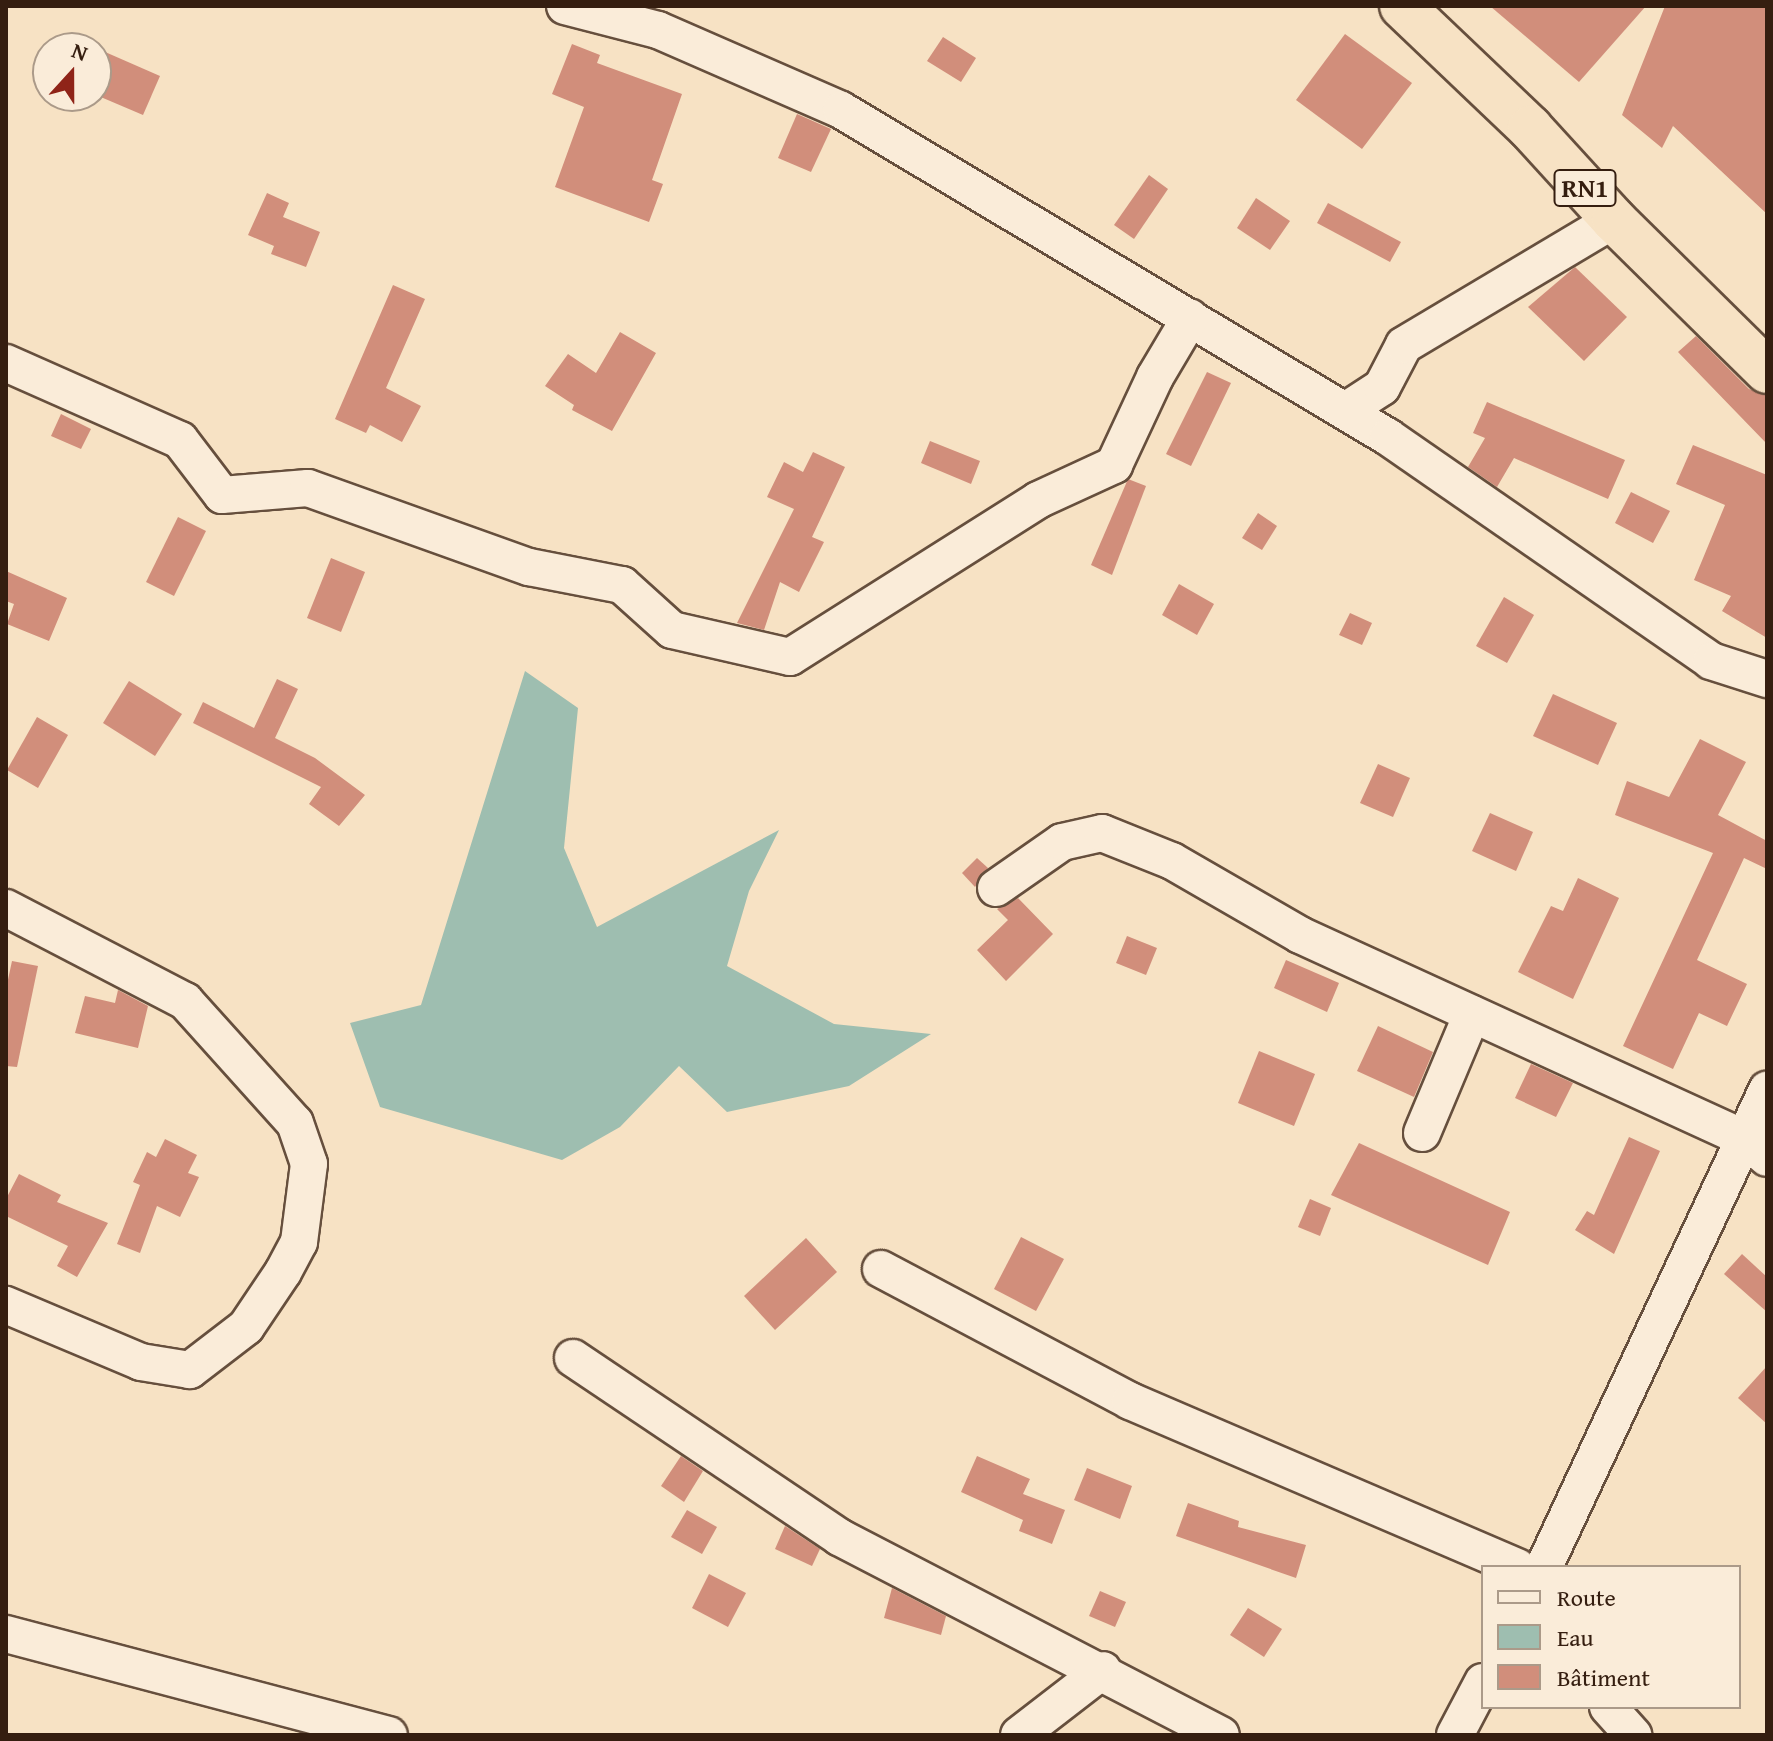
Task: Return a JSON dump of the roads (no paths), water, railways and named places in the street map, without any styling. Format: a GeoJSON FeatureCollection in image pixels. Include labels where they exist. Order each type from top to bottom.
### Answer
{"type":"FeatureCollection","features":[{"type":"Feature","properties":{"kind":"highway","name":"RN1"},"geometry":{"type":"LineString","coordinates":[[1402,6],[1530,128],[1614,220],[1767,371]]}},
{"type":"Feature","properties":{"kind":"street"},"geometry":{"type":"LineString","coordinates":[[565,6],[658,30],[841,110],[1345,411],[1711,661],[1767,679]]}},
{"type":"Feature","properties":{"kind":"street"},"geometry":{"type":"LineString","coordinates":[[1345,411],[1382,387],[1404,345],[1614,220]]}},
{"type":"Feature","properties":{"kind":"street"},"geometry":{"type":"LineString","coordinates":[[6,363],[180,440],[222,495],[308,488],[529,567],[622,585],[672,630],[790,657],[1038,500],[1114,465],[1155,377],[1190,318]]}},
{"type":"Feature","properties":{"kind":"street"},"geometry":{"type":"LineString","coordinates":[[996,888],[1062,842],[1102,833],[1172,861],[1266,918],[1756,1148]]}},
{"type":"Feature","properties":{"kind":"street"},"geometry":{"type":"LineString","coordinates":[[6,908],[185,1001],[295,1123],[309,1164],[299,1242],[283,1272],[246,1327],[190,1370],[166,1370],[141,1362],[6,1305]]}},
{"type":"Feature","properties":{"kind":"street"},"geometry":{"type":"LineString","coordinates":[[1422,1133],[1472,1014]]}},
{"type":"Feature","properties":{"kind":"street"},"geometry":{"type":"LineString","coordinates":[[1545,1565],[1756,1148],[1767,1090]]}},
{"type":"Feature","properties":{"kind":"street"},"geometry":{"type":"LineString","coordinates":[[881,1269],[1130,1401],[1512,1565]]}},
{"type":"Feature","properties":{"kind":"street"},"geometry":{"type":"LineString","coordinates":[[573,1358],[839,1537],[962,1604],[1103,1670],[1221,1735]]}},
{"type":"Feature","properties":{"kind":"street"},"geometry":{"type":"LineString","coordinates":[[6,1634],[389,1735]]}},
{"type":"Feature","properties":{"kind":"street"},"geometry":{"type":"LineString","coordinates":[[1019,1735],[1103,1670]]}},
{"type":"Feature","properties":{"kind":"street"},"geometry":{"type":"LineString","coordinates":[[1455,1735],[1481,1686]]}},
{"type":"Feature","properties":{"kind":"street"},"geometry":{"type":"LineString","coordinates":[[1610,1709],[1633,1735]]}},
{"type":"Feature","properties":{"kind":"water"},"geometry":{"type":"Polygon","coordinates":[[[525,671],[578,708],[564,848],[597,927],[779,830],[749,891],[727,966],[834,1024],[931,1034],[849,1086],[727,1112],[679,1066],[620,1127],[562,1160],[380,1107],[350,1023],[421,1005],[525,671]]]}}]}
